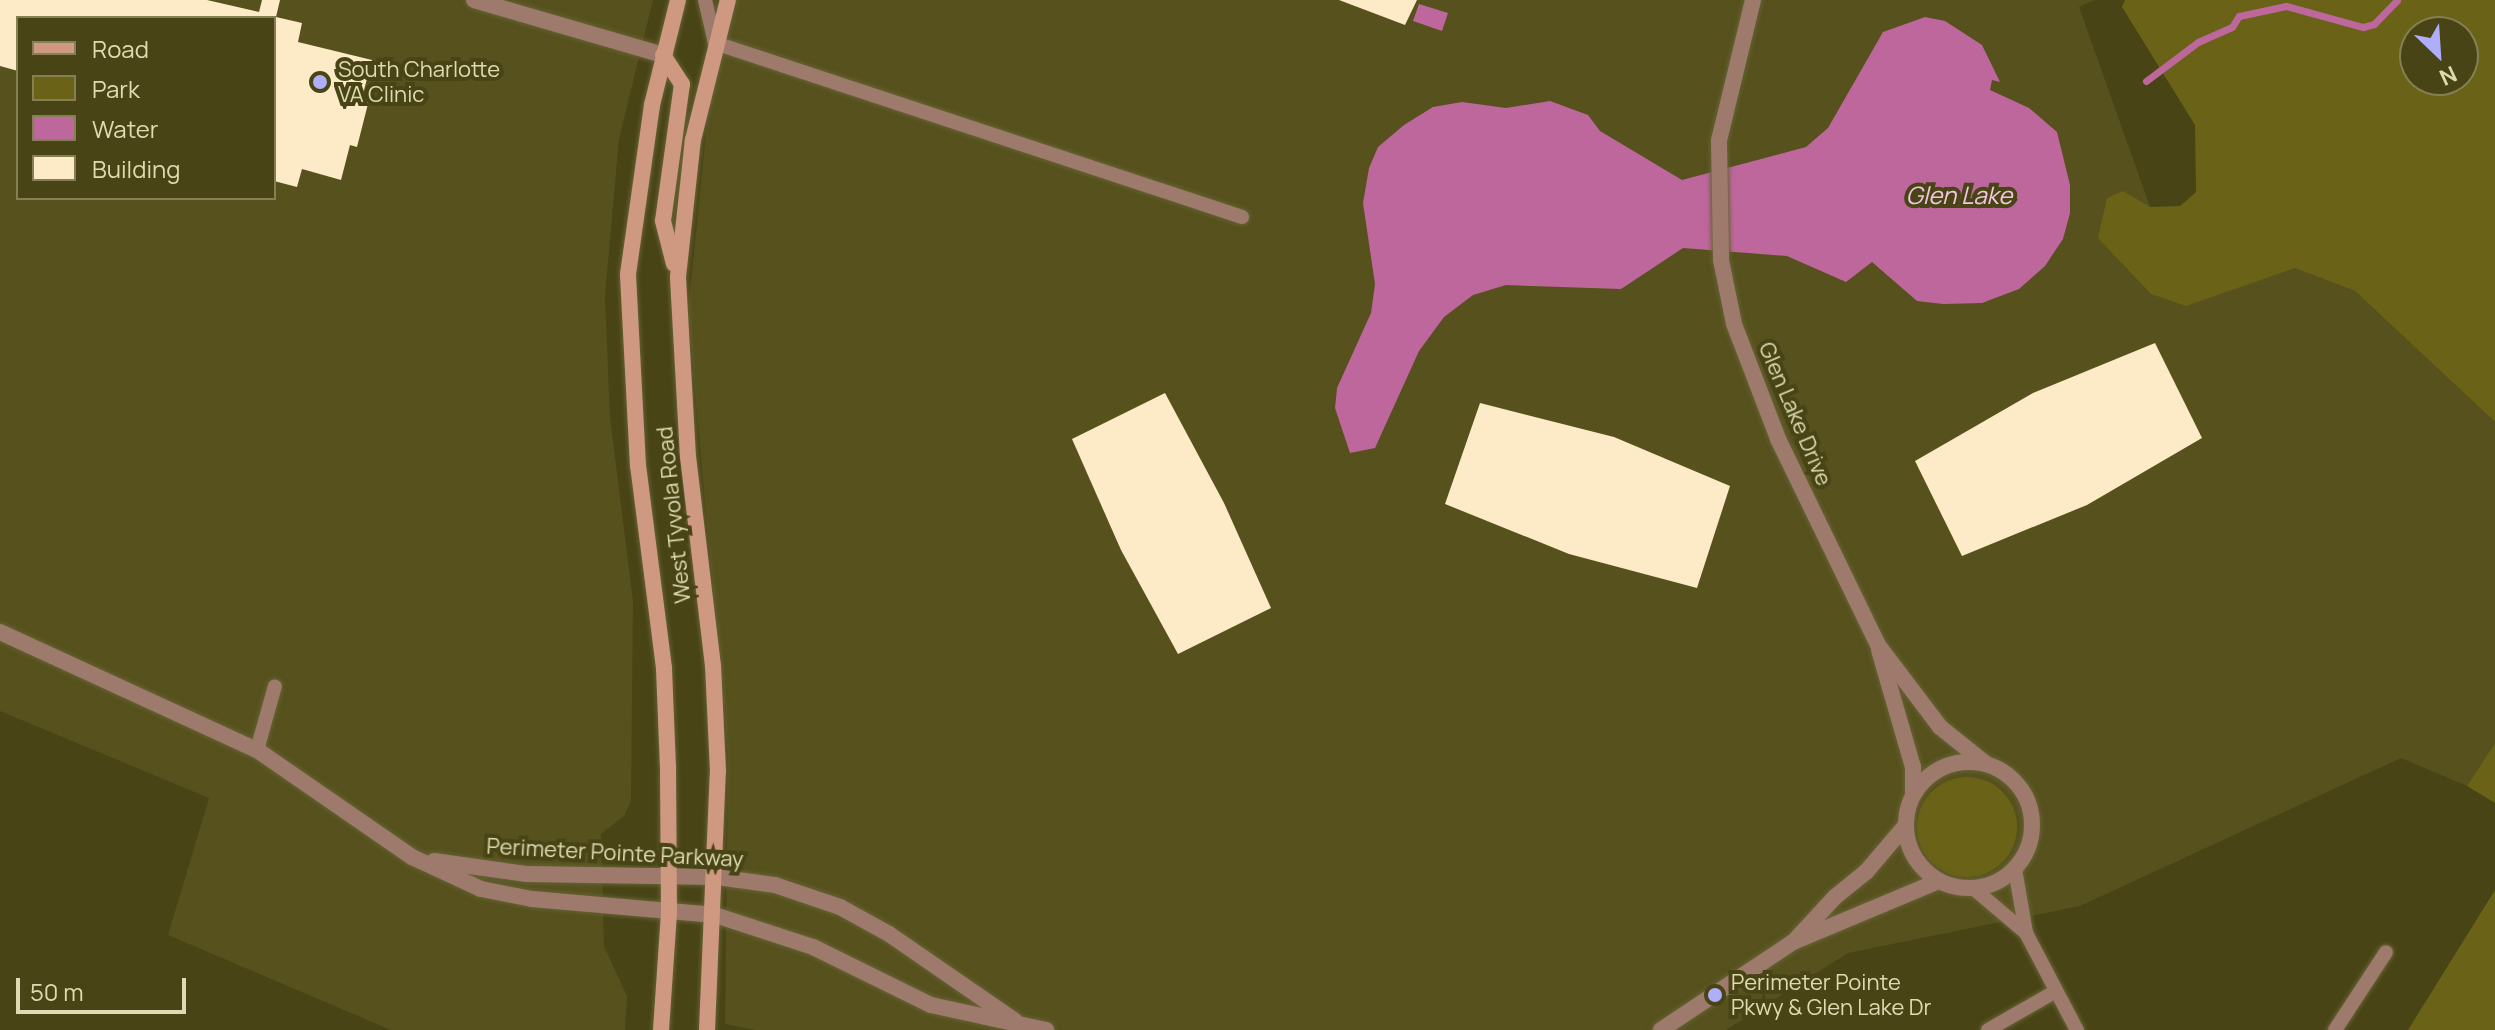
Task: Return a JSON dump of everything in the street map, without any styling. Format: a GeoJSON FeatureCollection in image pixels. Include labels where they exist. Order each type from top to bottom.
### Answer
{"type":"FeatureCollection","features":[{"type":"Feature","properties":{"kind":"main road","name":"West Tyvola Road"},"geometry":{"type":"LineString","coordinates":[[661,1030],[670,876],[664,668],[638,466],[628,288],[663,55],[678,0]]}},
{"type":"Feature","properties":{"kind":"main road","name":"West Tyvola Road"},"geometry":{"type":"LineString","coordinates":[[707,1030],[717,877],[713,666],[688,457],[678,277],[693,140],[728,0]]}},
{"type":"Feature","properties":{"kind":"main road"},"geometry":{"type":"LineString","coordinates":[[663,55],[682,84],[663,221],[678,277]]}},
{"type":"Feature","properties":{"kind":"street"},"geometry":{"type":"LineString","coordinates":[[474,0],[663,55]]}},
{"type":"Feature","properties":{"kind":"street","name":"Glen Lake Drive"},"geometry":{"type":"LineString","coordinates":[[1753,0],[1719,141],[1718,213],[1730,307],[1760,399],[1878,645],[1913,767],[1913,795]]}},
{"type":"Feature","properties":{"kind":"street","name":"Perimeter Pointe Parkway"},"geometry":{"type":"LineString","coordinates":[[0,632],[257,750],[412,857],[481,889],[532,899],[715,915],[813,947],[931,1005],[1046,1030]]}},
{"type":"Feature","properties":{"kind":"street","name":"Glen Lake Drive"},"geometry":{"type":"LineString","coordinates":[[1878,645],[1934,720],[1985,763]]}},
{"type":"Feature","properties":{"kind":"street"},"geometry":{"type":"LineString","coordinates":[[1661,1030],[1793,942],[1939,881],[1973,888],[1997,882],[2015,869],[2033,829],[2031,807],[2013,779],[1985,763],[1941,767],[1913,795],[1906,825],[1912,853],[1939,881]]}},
{"type":"Feature","properties":{"kind":"street"},"geometry":{"type":"LineString","coordinates":[[1793,942],[1835,897],[1866,872],[1906,825]]}},
{"type":"Feature","properties":{"kind":"street","name":"Perimeter Pointe Parkway"},"geometry":{"type":"LineString","coordinates":[[412,857],[527,874],[717,877],[775,885],[840,907],[889,934],[1017,1022]]}},
{"type":"Feature","properties":{"kind":"lane"},"geometry":{"type":"LineString","coordinates":[[705,0],[715,43],[1242,217]]}},
{"type":"Feature","properties":{"kind":"lane"},"geometry":{"type":"LineString","coordinates":[[257,750],[275,686]]}},
{"type":"Feature","properties":{"kind":"lane"},"geometry":{"type":"LineString","coordinates":[[2015,869],[2026,933],[2077,1030]]}},
{"type":"Feature","properties":{"kind":"lane"},"geometry":{"type":"LineString","coordinates":[[1973,888],[2026,933]]}},
{"type":"Feature","properties":{"kind":"lane"},"geometry":{"type":"LineString","coordinates":[[2335,1030],[2386,952]]}},
{"type":"Feature","properties":{"kind":"lane"},"geometry":{"type":"LineString","coordinates":[[1988,1030],[2056,991]]}},
{"type":"Feature","properties":{"kind":"shaded area"},"geometry":{"type":"Polygon","coordinates":[[[0,0],[653,0],[619,139],[605,296],[610,417],[633,601],[631,801],[624,816],[601,834],[604,946],[627,996],[625,1030],[391,1030],[168,935],[209,798],[0,711],[0,0]]]}},
{"type":"Feature","properties":{"kind":"shaded area"},"geometry":{"type":"Polygon","coordinates":[[[737,0],[2094,0],[2079,7],[2185,305],[2295,268],[2355,291],[2495,422],[2495,743],[2467,786],[2401,758],[2080,906],[1848,953],[1726,1030],[756,1030],[725,1024],[728,755],[688,312],[708,113],[737,0]]]}},
{"type":"Feature","properties":{"kind":"green space"},"geometry":{"type":"Polygon","coordinates":[[[2125,0],[2495,0],[2495,422],[2355,291],[2295,268],[2186,306],[2151,294],[2098,238],[2107,198],[2123,191],[2150,207],[2180,206],[2196,192],[2195,125],[2122,7],[2125,0]]]}},
{"type":"Feature","properties":{"kind":"green space"},"geometry":{"type":"Polygon","coordinates":[[[2495,743],[2495,803],[2467,786],[2495,743]]]}},
{"type":"Feature","properties":{"kind":"green space"},"geometry":{"type":"Polygon","coordinates":[[[1967,777],[1986,780],[2003,791],[2014,808],[2017,827],[2014,846],[2003,863],[1986,874],[1967,877],[1948,874],[1931,863],[1920,846],[1917,827],[1920,808],[1931,791],[1948,780],[1967,777]]]}},
{"type":"Feature","properties":{"kind":"green space"},"geometry":{"type":"Polygon","coordinates":[[[2495,890],[2495,1030],[2408,1030],[2495,890]]]}},
{"type":"Feature","properties":{"kind":"water"},"geometry":{"type":"Polygon","coordinates":[[[1419,4],[1448,13],[1442,31],[1413,21],[1419,4]]]}},
{"type":"Feature","properties":{"kind":"water","name":"Glen Lake"},"geometry":{"type":"Polygon","coordinates":[[[1925,17],[1945,21],[1982,45],[2000,82],[1992,80],[1990,90],[2029,108],[2057,132],[2070,185],[2070,213],[2063,239],[2045,266],[2019,289],[1982,303],[1917,301],[1872,262],[1846,282],[1787,256],[1683,248],[1621,289],[1506,285],[1473,295],[1444,317],[1419,351],[1375,448],[1350,453],[1335,408],[1337,388],[1371,313],[1375,284],[1363,203],[1369,168],[1378,147],[1404,125],[1433,107],[1462,102],[1506,108],[1550,101],[1588,115],[1600,131],[1682,180],[1806,147],[1828,128],[1883,32],[1925,17]]]}},
{"type":"Feature","properties":{"kind":"building","name":"South Charlotte VA Clinic"},"geometry":{"type":"Polygon","coordinates":[[[0,0],[207,0],[259,12],[262,0],[280,0],[276,17],[16,16],[16,70],[0,66],[0,0]]]}},
{"type":"Feature","properties":{"kind":"building"},"geometry":{"type":"Polygon","coordinates":[[[1339,0],[1417,0],[1405,25],[1339,0]]]}},
{"type":"Feature","properties":{"kind":"building","name":"South Charlotte VA Clinic"},"geometry":{"type":"Polygon","coordinates":[[[276,17],[302,23],[298,42],[372,60],[363,94],[370,96],[357,147],[350,145],[341,180],[302,169],[297,187],[276,182],[276,17]]]}},
{"type":"Feature","properties":{"kind":"building"},"geometry":{"type":"Polygon","coordinates":[[[2155,343],[2202,438],[2087,505],[1962,556],[1915,461],[2033,393],[2155,343]]]}},
{"type":"Feature","properties":{"kind":"building"},"geometry":{"type":"Polygon","coordinates":[[[1165,393],[1224,503],[1271,608],[1178,654],[1121,550],[1072,439],[1165,393]]]}},
{"type":"Feature","properties":{"kind":"building"},"geometry":{"type":"Polygon","coordinates":[[[1480,403],[1614,437],[1730,486],[1697,588],[1569,554],[1445,504],[1480,403]]]}},
{"type":"Feature","properties":{"kind":"waterway"},"geometry":{"type":"LineString","coordinates":[[2146,81],[2198,42],[2232,27],[2239,16],[2286,6],[2363,27],[2374,24],[2397,0]]}},
{"type":"Feature","properties":{"kind":"place","name":"South Charlotte VA Clinic"},"geometry":{"type":"Point","coordinates":[320,82]}},
{"type":"Feature","properties":{"kind":"place","name":"Perimeter Pointe Pkwy & Glen Lake Dr"},"geometry":{"type":"Point","coordinates":[1715,995]}}]}
